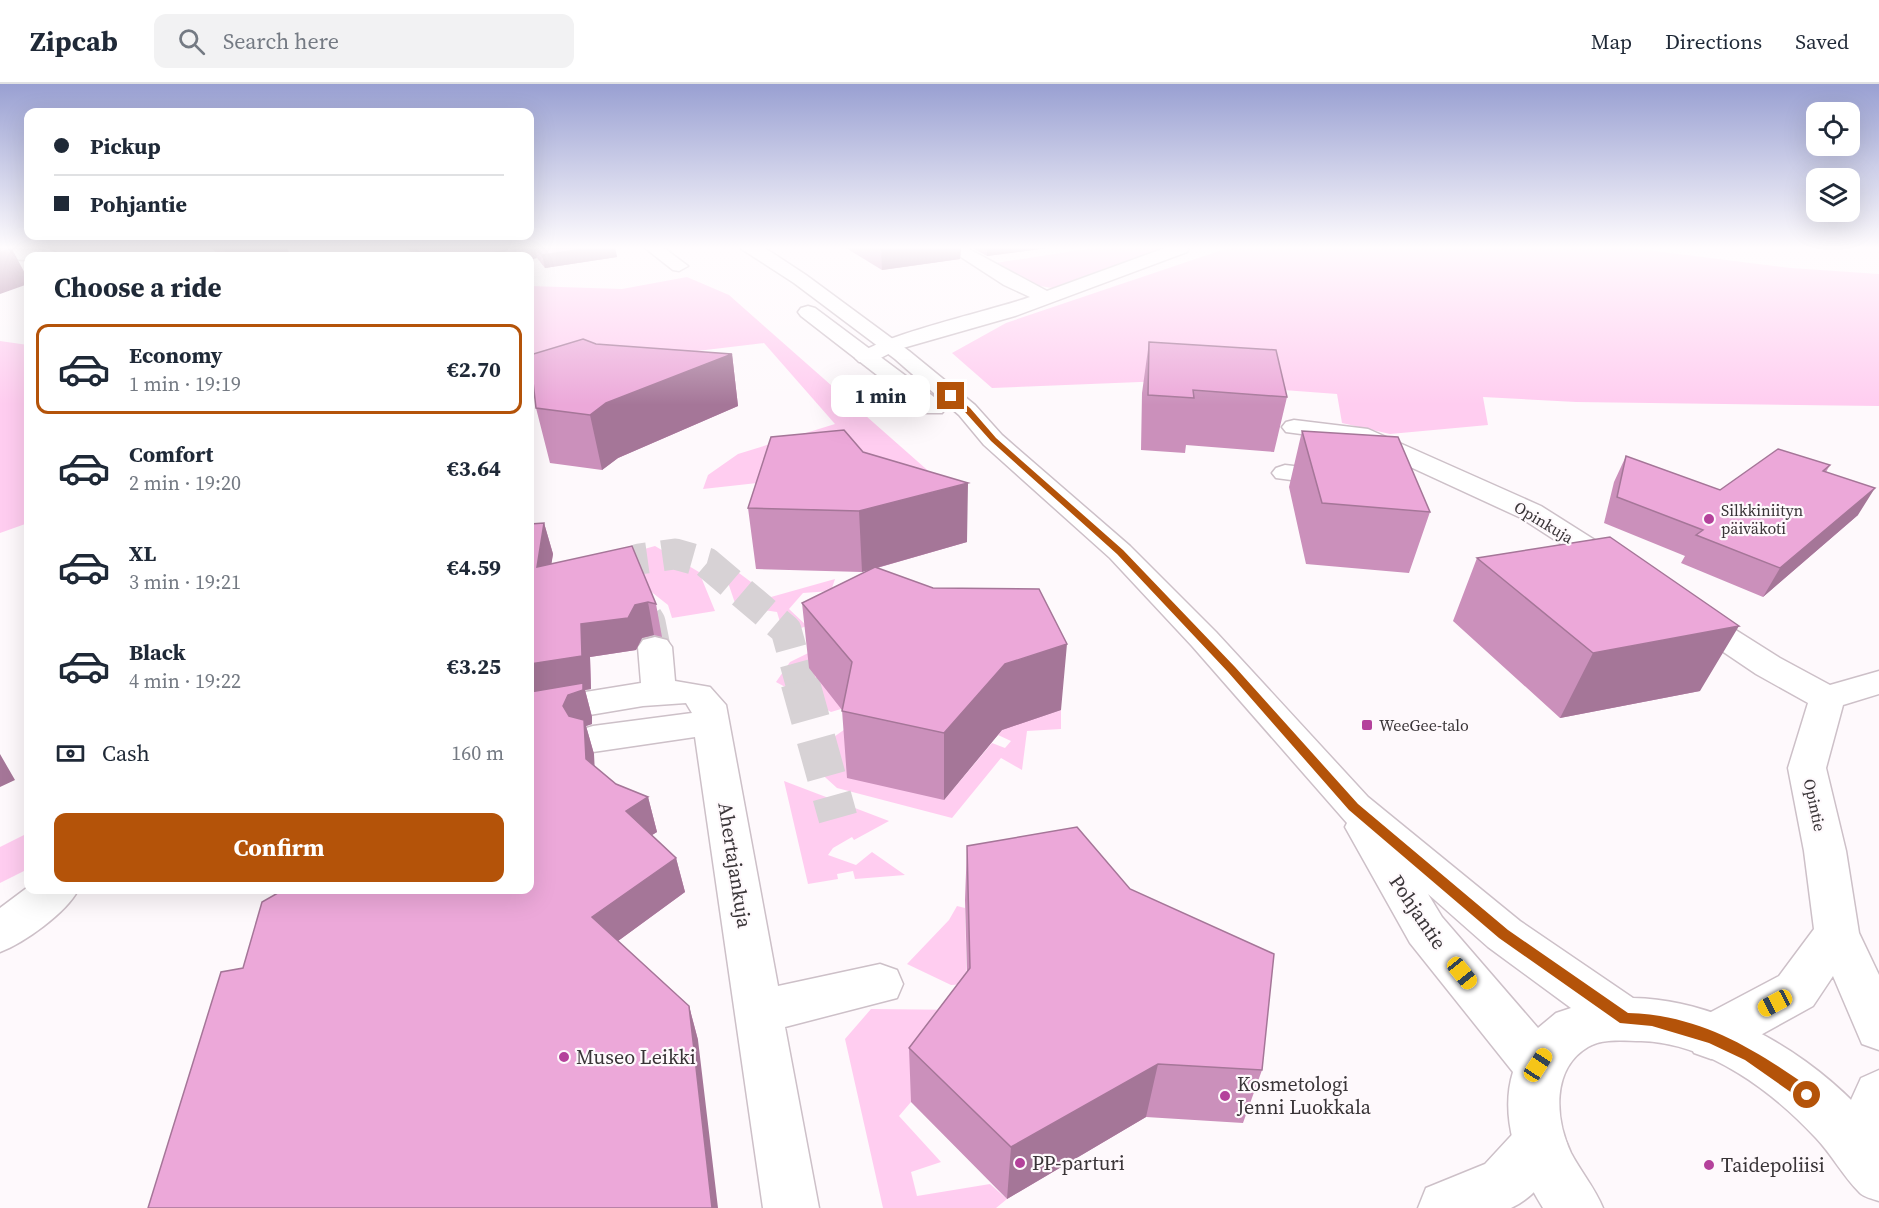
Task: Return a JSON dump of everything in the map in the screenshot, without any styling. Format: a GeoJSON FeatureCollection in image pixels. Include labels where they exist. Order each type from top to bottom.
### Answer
{"type":"FeatureCollection","features":[{"type":"Feature","properties":{"kind":"street","name":"Pohjantie"},"geometry":{"type":"LineString","coordinates":[[829,300],[896,350],[967,410],[993,440],[1120,552],[1204,639],[1353,807],[1504,934],[1625,1019]]}},
{"type":"Feature","properties":{"kind":"street"},"geometry":{"type":"LineString","coordinates":[[866,358],[896,350],[951,341],[1008,312],[1039,300]]}},
{"type":"Feature","properties":{"kind":"street","name":"Pohjantie"},"geometry":{"type":"LineString","coordinates":[[794,301],[866,358],[944,415],[993,440]]}},
{"type":"Feature","properties":{"kind":"street","name":"Opinkuja"},"geometry":{"type":"LineString","coordinates":[[1294,427],[1340,430],[1359,435],[1488,492],[1531,512],[1640,582]]}},
{"type":"Feature","properties":{"kind":"street"},"geometry":{"type":"LineString","coordinates":[[1285,473],[1357,479]]}},
{"type":"Feature","properties":{"kind":"street"},"geometry":{"type":"LineString","coordinates":[[1405,484],[1488,492]]}},
{"type":"Feature","properties":{"kind":"street"},"geometry":{"type":"LineString","coordinates":[[1670,602],[1768,666],[1827,698],[1879,682]]}},
{"type":"Feature","properties":{"kind":"street"},"geometry":{"type":"LineString","coordinates":[[655,647],[659,693]]}},
{"type":"Feature","properties":{"kind":"street","name":"Ahertajankuja"},"geometry":{"type":"LineString","coordinates":[[534,712],[659,693],[686,692],[698,695],[708,705],[790,1208]]}},
{"type":"Feature","properties":{"kind":"street","name":"Opintie"},"geometry":{"type":"LineString","coordinates":[[1827,698],[1807,768],[1825,851],[1837,933],[1879,1028]]}},
{"type":"Feature","properties":{"kind":"street"},"geometry":{"type":"LineString","coordinates":[[593,740],[711,723]]}},
{"type":"Feature","properties":{"kind":"street","name":"Pohjantie"},"geometry":{"type":"LineString","coordinates":[[1353,807],[1426,930],[1538,1065]]}},
{"type":"Feature","properties":{"kind":"street"},"geometry":{"type":"LineString","coordinates":[[0,933],[51,894]]}},
{"type":"Feature","properties":{"kind":"street"},"geometry":{"type":"LineString","coordinates":[[1711,1037],[1796,991],[1837,933]]}},
{"type":"Feature","properties":{"kind":"street"},"geometry":{"type":"LineString","coordinates":[[759,1012],[880,984]]}},
{"type":"Feature","properties":{"kind":"street"},"geometry":{"type":"LineString","coordinates":[[1575,1208],[1553,1173],[1540,1144],[1532,1088],[1538,1065],[1551,1046],[1570,1030],[1595,1021],[1652,1020],[1711,1037],[1750,1055],[1789,1080],[1825,1109],[1869,1159]]}},
{"type":"Feature","properties":{"kind":"street"},"geometry":{"type":"LineString","coordinates":[[1869,1159],[1879,1095]]}},
{"type":"Feature","properties":{"kind":"street"},"geometry":{"type":"LineString","coordinates":[[1446,1208],[1504,1183],[1540,1144]]}},
{"type":"Feature","properties":{"kind":"shaded area"},"geometry":{"type":"Polygon","coordinates":[[[534,300],[735,300],[942,483],[767,482],[703,489],[708,475],[738,454],[835,424],[764,343],[534,371],[534,300]]]}},
{"type":"Feature","properties":{"kind":"shaded area"},"geometry":{"type":"Polygon","coordinates":[[[1073,300],[1879,300],[1879,406],[1576,402],[1483,397],[1488,425],[1390,434],[1342,423],[1337,394],[1165,381],[992,388],[952,353],[1006,323],[1073,300]]]}},
{"type":"Feature","properties":{"kind":"shaded area"},"geometry":{"type":"Polygon","coordinates":[[[0,341],[24,344],[24,524],[0,533],[0,341]]]}},
{"type":"Feature","properties":{"kind":"shaded area"},"geometry":{"type":"Polygon","coordinates":[[[655,546],[699,572],[715,611],[672,618],[668,605],[649,590],[630,553],[655,546]]]}},
{"type":"Feature","properties":{"kind":"shaded area"},"geometry":{"type":"Polygon","coordinates":[[[727,564],[771,597],[835,579],[831,591],[803,593],[789,609],[807,626],[801,628],[790,620],[780,622],[777,612],[736,606],[722,565],[727,564]]]}},
{"type":"Feature","properties":{"kind":"shaded area"},"geometry":{"type":"Polygon","coordinates":[[[859,628],[841,709],[831,712],[776,682],[790,662],[859,628]]]}},
{"type":"Feature","properties":{"kind":"shaded area"},"geometry":{"type":"Polygon","coordinates":[[[1061,710],[1061,729],[1027,731],[1022,770],[1001,758],[952,818],[837,788],[804,758],[848,727],[944,800],[992,743],[1005,748],[1011,741],[998,735],[1003,729],[1061,710]]]}},
{"type":"Feature","properties":{"kind":"shaded area"},"geometry":{"type":"Polygon","coordinates":[[[784,781],[889,821],[854,840],[852,837],[833,848],[828,855],[856,865],[872,852],[905,875],[855,879],[853,871],[837,874],[838,879],[808,884],[784,781]]]}},
{"type":"Feature","properties":{"kind":"shaded area"},"geometry":{"type":"Polygon","coordinates":[[[24,835],[24,871],[0,883],[0,847],[24,835]]]}},
{"type":"Feature","properties":{"kind":"shaded area"},"geometry":{"type":"Polygon","coordinates":[[[957,906],[965,908],[967,984],[951,985],[907,964],[949,920],[957,906]]]}},
{"type":"Feature","properties":{"kind":"shaded area"},"geometry":{"type":"Polygon","coordinates":[[[871,1009],[968,1010],[911,1102],[899,1116],[941,1162],[911,1172],[917,1196],[990,1184],[1007,1199],[996,1208],[883,1208],[845,1039],[871,1009]]]}},
{"type":"Feature","properties":{"kind":"building"},"geometry":{"type":"Polygon","coordinates":[[[583,339],[596,344],[732,354],[606,403],[590,415],[536,408],[534,354],[583,339]]]}},
{"type":"Feature","properties":{"kind":"building"},"geometry":{"type":"Polygon","coordinates":[[[1149,342],[1276,350],[1287,397],[1193,390],[1194,398],[1148,395],[1149,342]]]}},
{"type":"Feature","properties":{"kind":"building"},"geometry":{"type":"Polygon","coordinates":[[[844,430],[863,452],[968,483],[859,511],[748,508],[771,437],[844,430]]]}},
{"type":"Feature","properties":{"kind":"building"},"geometry":{"type":"Polygon","coordinates":[[[1302,431],[1398,437],[1430,512],[1322,503],[1302,431]]]}},
{"type":"Feature","properties":{"kind":"building"},"geometry":{"type":"Polygon","coordinates":[[[1778,449],[1830,465],[1823,471],[1875,488],[1780,568],[1696,535],[1703,530],[1617,497],[1626,456],[1720,490],[1778,449]]]}},
{"type":"Feature","properties":{"kind":"building"},"geometry":{"type":"Polygon","coordinates":[[[544,523],[537,567],[632,546],[656,604],[648,602],[635,605],[628,618],[581,624],[582,656],[534,663],[534,524],[544,523]]]}},
{"type":"Feature","properties":{"kind":"building"},"geometry":{"type":"Polygon","coordinates":[[[1610,537],[1739,626],[1593,653],[1477,558],[1610,537]]]}},
{"type":"Feature","properties":{"kind":"building"},"geometry":{"type":"Polygon","coordinates":[[[875,567],[933,588],[1039,589],[1067,644],[1005,664],[944,733],[842,711],[852,662],[802,603],[875,567]]]}},
{"type":"Feature","properties":{"kind":"building","name":"Museo Leikki"},"geometry":{"type":"Polygon","coordinates":[[[583,683],[583,690],[568,695],[563,706],[569,716],[584,720],[586,759],[616,784],[648,797],[626,811],[676,858],[592,917],[689,1006],[712,1208],[148,1208],[221,972],[243,968],[262,902],[276,894],[534,894],[534,691],[583,683]]]}},
{"type":"Feature","properties":{"kind":"building"},"geometry":{"type":"Polygon","coordinates":[[[1077,827],[1130,889],[1274,954],[1262,1070],[1158,1064],[1011,1147],[909,1048],[970,968],[967,846],[1077,827]]]}},
{"type":"Feature","properties":{"kind":"tunnel"},"geometry":{"type":"LineString","coordinates":[[655,647],[650,622],[643,611],[620,597],[616,587],[618,577],[626,567],[639,559],[675,554],[707,563],[786,630],[801,684]]}},
{"type":"Feature","properties":{"kind":"tunnel"},"geometry":{"type":"LineString","coordinates":[[800,682],[838,818]]}},
{"type":"Feature","properties":{"kind":"place","name":"Silkkiniityn päiväkoti"},"geometry":{"type":"Point","coordinates":[1709,519]}},
{"type":"Feature","properties":{"kind":"place","name":"WeeGee-talo"},"geometry":{"type":"Point","coordinates":[1367,725]}},
{"type":"Feature","properties":{"kind":"place","name":"Museo Leikki"},"geometry":{"type":"Point","coordinates":[564,1057]}},
{"type":"Feature","properties":{"kind":"place","name":"Kosmetologi Jenni Luokkala"},"geometry":{"type":"Point","coordinates":[1225,1096]}},
{"type":"Feature","properties":{"kind":"place","name":"PP-parturi"},"geometry":{"type":"Point","coordinates":[1020,1163]}},
{"type":"Feature","properties":{"kind":"place","name":"Taidepoliisi"},"geometry":{"type":"Point","coordinates":[1709,1165]}},
{"type":"Feature","properties":{"kind":"route"},"geometry":{"type":"LineString","coordinates":[[951,396],[967,410],[993,440],[1120,552],[1204,639],[1353,807],[1504,934],[1625,1019],[1652,1020],[1711,1037],[1750,1055],[1789,1080],[1807,1095]]}}]}
